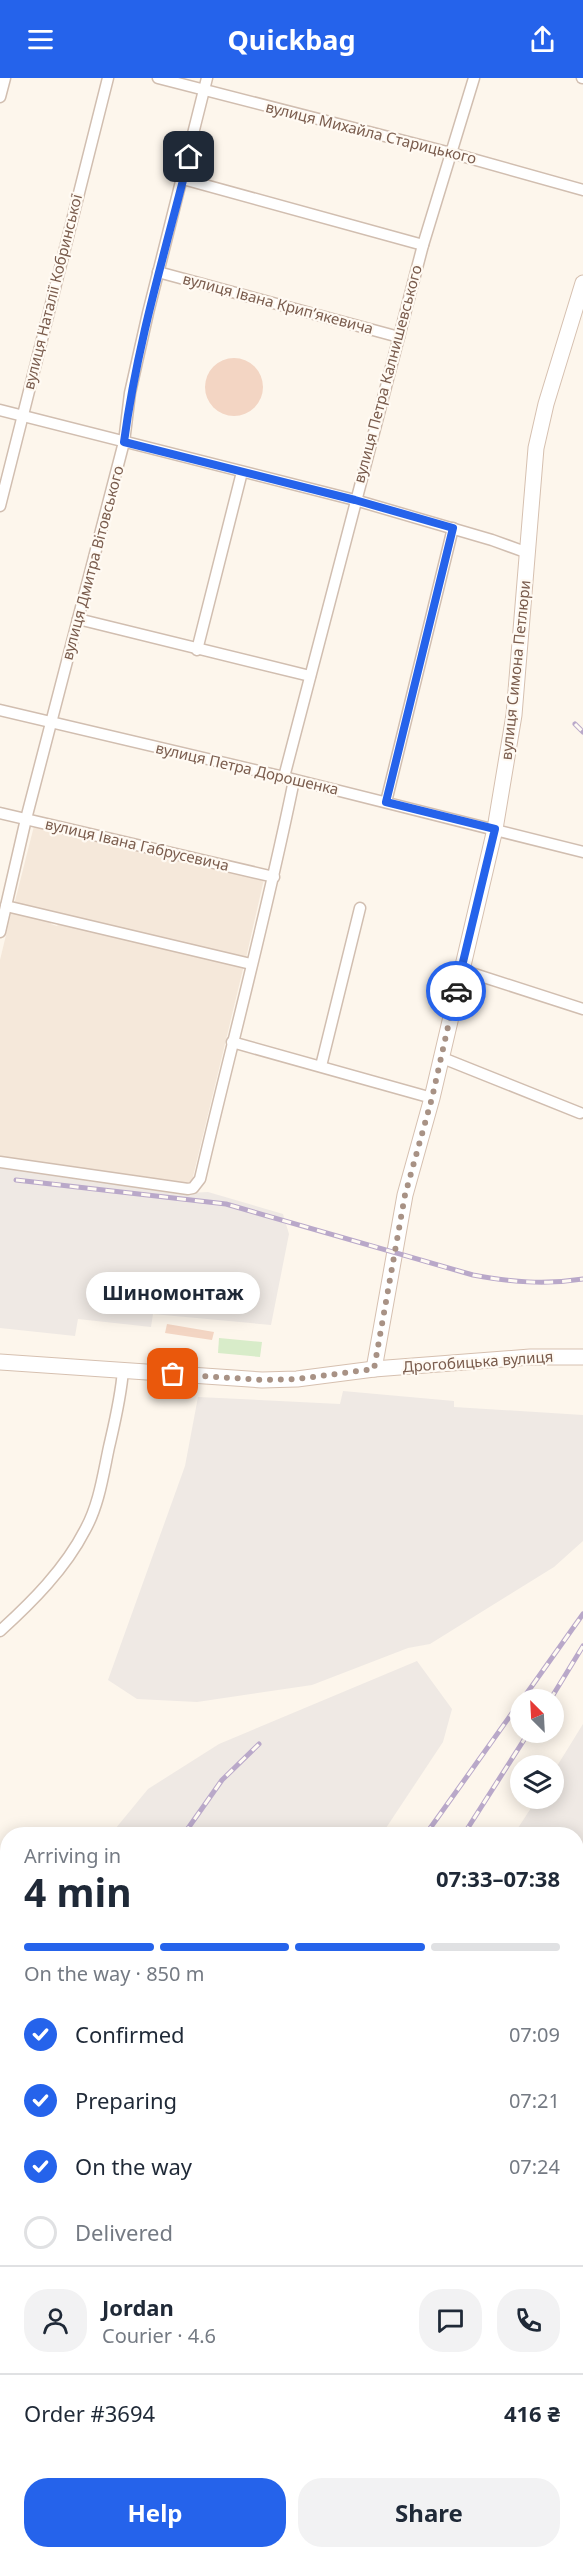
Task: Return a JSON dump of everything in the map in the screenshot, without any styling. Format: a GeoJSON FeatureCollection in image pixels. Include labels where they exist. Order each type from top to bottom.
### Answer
{"type":"FeatureCollection","features":[{"type":"Feature","properties":{"kind":"main road","name":"вулиця Симона Петлюри"},"geometry":{"type":"LineString","coordinates":[[374,1369],[405,1195],[432,1098],[495,829],[514,715],[536,448],[546,404],[583,282]]}},
{"type":"Feature","properties":{"kind":"main road","name":"Дрогобицька вулиця"},"geometry":{"type":"LineString","coordinates":[[0,1362],[262,1380],[297,1379],[374,1369],[530,1357],[583,1357]]}},
{"type":"Feature","properties":{"kind":"street"},"geometry":{"type":"LineString","coordinates":[[0,97],[5,78]]}},
{"type":"Feature","properties":{"kind":"street","name":"вулиця Наталії Кобринської"},"geometry":{"type":"LineString","coordinates":[[0,506],[108,78]]}},
{"type":"Feature","properties":{"kind":"street","name":"вулиця Михайла Старицького"},"geometry":{"type":"LineString","coordinates":[[158,78],[451,153],[583,190]]}},
{"type":"Feature","properties":{"kind":"street","name":"вулиця Дмитра Вітовського"},"geometry":{"type":"LineString","coordinates":[[0,932],[26,819],[124,442],[130,393],[207,78]]}},
{"type":"Feature","properties":{"kind":"street","name":"вулиця Петра Калнишевського"},"geometry":{"type":"LineString","coordinates":[[0,1162],[188,1189],[193,1188],[201,1179],[232,1042],[274,877],[289,778],[310,676],[423,245],[474,78]]}},
{"type":"Feature","properties":{"kind":"street"},"geometry":{"type":"LineString","coordinates":[[183,179],[423,245]]}},
{"type":"Feature","properties":{"kind":"street","name":"вулиця Івана Крипʼякевича"},"geometry":{"type":"LineString","coordinates":[[158,272],[399,337]]}},
{"type":"Feature","properties":{"kind":"street"},"geometry":{"type":"LineString","coordinates":[[0,410],[355,500],[453,528],[528,553]]}},
{"type":"Feature","properties":{"kind":"street"},"geometry":{"type":"LineString","coordinates":[[196,650],[242,472]]}},
{"type":"Feature","properties":{"kind":"street"},"geometry":{"type":"LineString","coordinates":[[386,802],[453,528]]}},
{"type":"Feature","properties":{"kind":"street"},"geometry":{"type":"LineString","coordinates":[[78,619],[196,650],[310,676]]}},
{"type":"Feature","properties":{"kind":"street","name":"вулиця Петра Дорошенка"},"geometry":{"type":"LineString","coordinates":[[0,710],[51,724],[289,778],[583,852]]}},
{"type":"Feature","properties":{"kind":"street","name":"вулиця Івана Габрусевича"},"geometry":{"type":"LineString","coordinates":[[0,813],[274,877]]}},
{"type":"Feature","properties":{"kind":"street"},"geometry":{"type":"LineString","coordinates":[[6,906],[251,964]]}},
{"type":"Feature","properties":{"kind":"street"},"geometry":{"type":"LineString","coordinates":[[321,1066],[360,908]]}},
{"type":"Feature","properties":{"kind":"street"},"geometry":{"type":"LineString","coordinates":[[462,970],[583,1009]]}},
{"type":"Feature","properties":{"kind":"street"},"geometry":{"type":"LineString","coordinates":[[232,1042],[432,1098]]}},
{"type":"Feature","properties":{"kind":"street"},"geometry":{"type":"LineString","coordinates":[[440,1057],[580,1113]]}},
{"type":"Feature","properties":{"kind":"street"},"geometry":{"type":"LineString","coordinates":[[0,1631],[28,1605],[70,1555],[86,1530],[98,1499],[121,1393],[123,1370]]}},
{"type":"Feature","properties":{"kind":"shaded area"},"geometry":{"type":"Polygon","coordinates":[[[34,826],[264,879],[246,958],[14,905],[34,826]]]}},
{"type":"Feature","properties":{"kind":"shaded area"},"geometry":{"type":"Polygon","coordinates":[[[12,910],[52,920],[51,924],[57,926],[60,922],[244,965],[191,1185],[0,1158],[0,960],[12,910]]]}},
{"type":"Feature","properties":{"kind":"shaded area"},"geometry":{"type":"Polygon","coordinates":[[[0,1165],[188,1193],[208,1192],[283,1214],[289,1234],[271,1325],[153,1314],[151,1327],[78,1319],[75,1336],[0,1328],[0,1165]]]}},
{"type":"Feature","properties":{"kind":"shaded area"},"geometry":{"type":"Polygon","coordinates":[[[343,1391],[454,1401],[454,1407],[583,1415],[583,1541],[554,1567],[430,1644],[408,1648],[312,1685],[197,1702],[137,1699],[108,1680],[185,1466],[198,1397],[340,1404],[343,1391]]]}},
{"type":"Feature","properties":{"kind":"shaded area"},"geometry":{"type":"Polygon","coordinates":[[[417,1661],[452,1709],[443,1742],[387,1827],[117,1827],[148,1789],[219,1744],[417,1661]]]}},
{"type":"Feature","properties":{"kind":"shaded area"},"geometry":{"type":"Polygon","coordinates":[[[583,1724],[583,1827],[519,1827],[530,1809],[564,1809],[564,1755],[583,1724]]]}},
{"type":"Feature","properties":{"kind":"green space"},"geometry":{"type":"Polygon","coordinates":[[[219,1338],[262,1342],[260,1357],[218,1353],[219,1338]]]}},
{"type":"Feature","properties":{"kind":"building"},"geometry":{"type":"Polygon","coordinates":[[[228,358],[240,358],[255,366],[263,381],[263,393],[255,408],[240,416],[228,416],[213,408],[205,393],[205,381],[213,366],[228,358]]]}},
{"type":"Feature","properties":{"kind":"building"},"geometry":{"type":"Polygon","coordinates":[[[167,1324],[214,1332],[212,1340],[165,1333],[167,1324]]]}},
{"type":"Feature","properties":{"kind":"railway"},"geometry":{"type":"LineString","coordinates":[[575,724],[583,732]]}},
{"type":"Feature","properties":{"kind":"railway"},"geometry":{"type":"LineString","coordinates":[[16,1180],[226,1204],[473,1275],[528,1282],[583,1279]]}},
{"type":"Feature","properties":{"kind":"railway"},"geometry":{"type":"LineString","coordinates":[[530,1689],[583,1614]]}},
{"type":"Feature","properties":{"kind":"railway"},"geometry":{"type":"LineString","coordinates":[[557,1689],[583,1646]]}},
{"type":"Feature","properties":{"kind":"railway"},"geometry":{"type":"LineString","coordinates":[[431,1827],[510,1716]]}},
{"type":"Feature","properties":{"kind":"railway"},"geometry":{"type":"LineString","coordinates":[[468,1827],[522,1743]]}},
{"type":"Feature","properties":{"kind":"railway"},"geometry":{"type":"LineString","coordinates":[[189,1827],[222,1780],[259,1744]]}},
{"type":"Feature","properties":{"kind":"way so far"},"geometry":{"type":"LineString","coordinates":[[173,1374],[262,1380],[297,1379],[374,1369],[405,1195],[432,1098],[456,991]]}},
{"type":"Feature","properties":{"kind":"place","name":"Шиномонтаж"},"geometry":{"type":"Point","coordinates":[173,1374]}},
{"type":"Feature","properties":{"kind":"route"},"geometry":{"type":"LineString","coordinates":[[189,157],[143,333],[130,393],[124,442],[355,500],[453,528],[386,802],[495,829],[456,991]]}}]}
